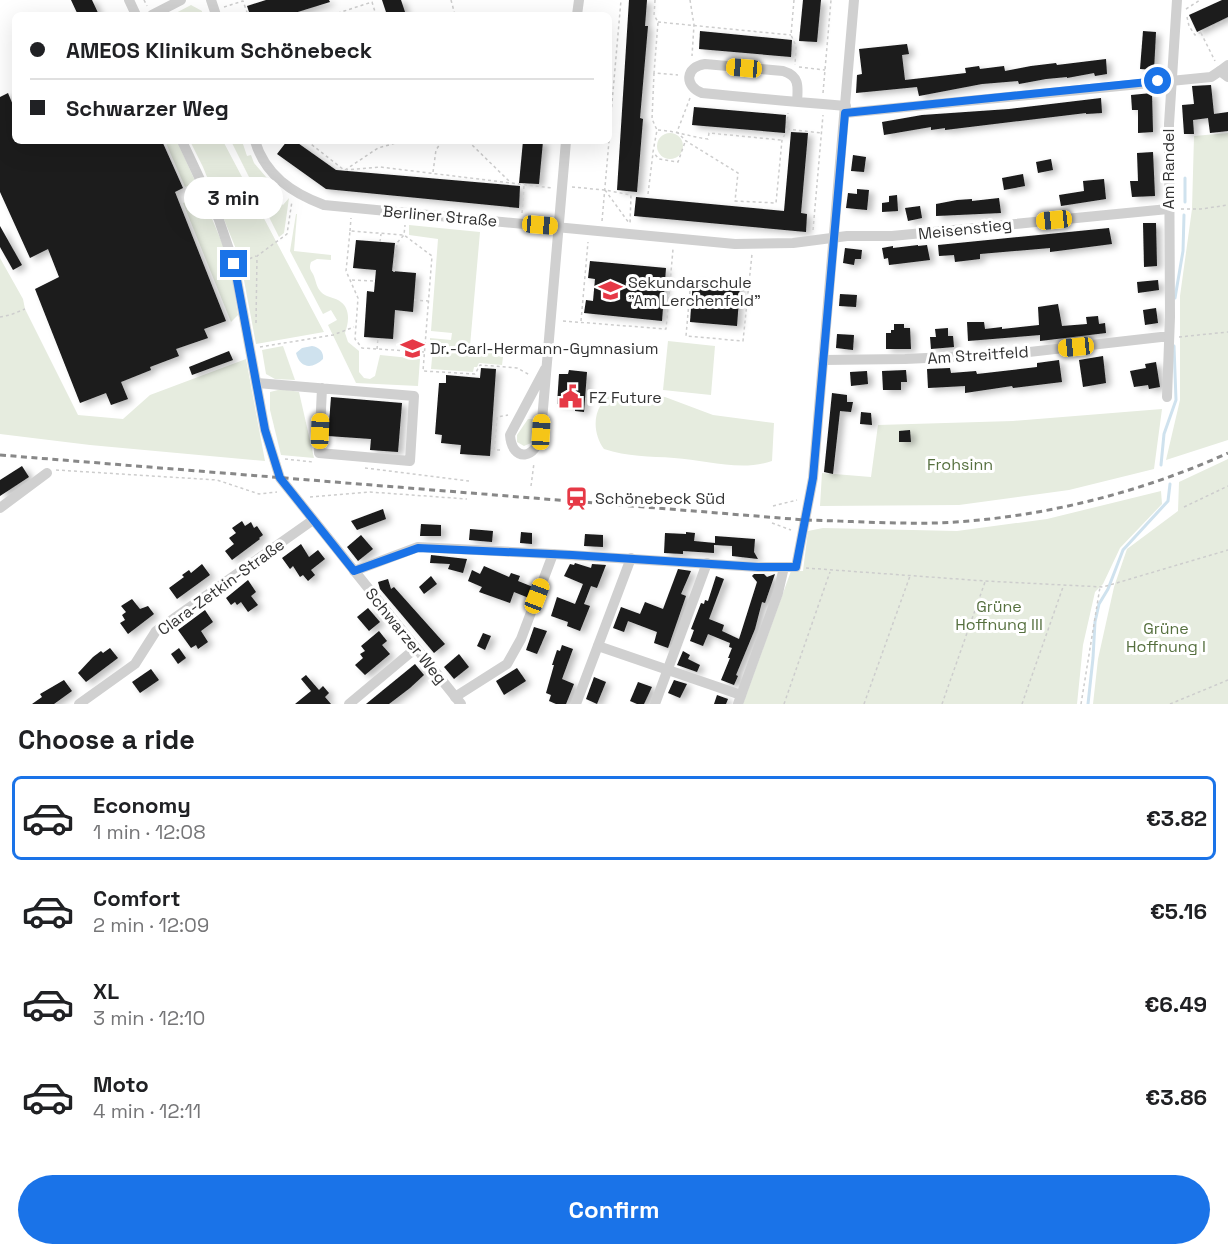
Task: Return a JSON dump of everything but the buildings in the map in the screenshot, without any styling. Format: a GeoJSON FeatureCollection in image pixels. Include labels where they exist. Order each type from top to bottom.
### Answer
{"type":"FeatureCollection","features":[{"type":"Feature","properties":{"kind":"street"},"geometry":{"type":"LineString","coordinates":[[158,12],[181,0]]}},
{"type":"Feature","properties":{"kind":"street"},"geometry":{"type":"LineString","coordinates":[[598,646],[668,670],[739,699],[802,534],[809,497],[824,360],[854,0]]}},
{"type":"Feature","properties":{"kind":"street","name":"Am Randel"},"geometry":{"type":"LineString","coordinates":[[1167,397],[1170,317],[1168,209],[1170,80],[1177,1]]}},
{"type":"Feature","properties":{"kind":"street"},"geometry":{"type":"LineString","coordinates":[[793,106],[798,82],[794,76],[783,71],[705,64],[692,69],[690,84],[693,90],[702,93],[793,106],[824,105],[845,110],[1211,77],[1225,71]]}},
{"type":"Feature","properties":{"kind":"street","name":"Schwarzer Weg"},"geometry":{"type":"LineString","coordinates":[[183,144],[219,220],[234,264],[265,430],[280,478],[458,700]]}},
{"type":"Feature","properties":{"kind":"street","name":"Berliner Straße"},"geometry":{"type":"LineString","coordinates":[[256,144],[259,156],[267,168],[293,191],[324,205],[735,244],[834,237]]}},
{"type":"Feature","properties":{"kind":"street"},"geometry":{"type":"LineString","coordinates":[[545,369],[510,435],[515,450],[521,454],[535,451],[540,443],[566,144]]}},
{"type":"Feature","properties":{"kind":"street","name":"Meisenstieg"},"geometry":{"type":"LineString","coordinates":[[834,237],[892,236],[1168,209]]}},
{"type":"Feature","properties":{"kind":"street","name":"Am Streitfeld"},"geometry":{"type":"LineString","coordinates":[[824,360],[1012,354],[1169,337]]}},
{"type":"Feature","properties":{"kind":"street"},"geometry":{"type":"LineString","coordinates":[[257,383],[322,387],[414,396],[410,461],[319,453],[322,387]]}},
{"type":"Feature","properties":{"kind":"street"},"geometry":{"type":"LineString","coordinates":[[0,508],[47,474]]}},
{"type":"Feature","properties":{"kind":"street","name":"Clara-Zetkin-Straße"},"geometry":{"type":"LineString","coordinates":[[79,704],[135,664],[156,632],[313,520]]}},
{"type":"Feature","properties":{"kind":"street"},"geometry":{"type":"LineString","coordinates":[[354,571],[418,548],[790,567]]}},
{"type":"Feature","properties":{"kind":"street"},"geometry":{"type":"LineString","coordinates":[[458,700],[507,664],[521,639],[553,554]]}},
{"type":"Feature","properties":{"kind":"street"},"geometry":{"type":"LineString","coordinates":[[576,704],[631,558]]}},
{"type":"Feature","properties":{"kind":"street"},"geometry":{"type":"LineString","coordinates":[[655,704],[707,563]]}},
{"type":"Feature","properties":{"kind":"street"},"geometry":{"type":"LineString","coordinates":[[349,704],[416,648]]}},
{"type":"Feature","properties":{"kind":"path"},"geometry":{"type":"LineString","coordinates":[[612,104],[621,0]]}},
{"type":"Feature","properties":{"kind":"path"},"geometry":{"type":"LineString","coordinates":[[648,194],[657,130],[652,119],[658,22],[654,15],[655,0]]}},
{"type":"Feature","properties":{"kind":"path"},"geometry":{"type":"LineString","coordinates":[[690,0],[694,25],[692,57]]}},
{"type":"Feature","properties":{"kind":"path"},"geometry":{"type":"LineString","coordinates":[[794,0],[791,35],[796,46],[795,66],[825,70]]}},
{"type":"Feature","properties":{"kind":"path"},"geometry":{"type":"LineString","coordinates":[[812,240],[831,0]]}},
{"type":"Feature","properties":{"kind":"path"},"geometry":{"type":"LineString","coordinates":[[1186,10],[1200,0]]}},
{"type":"Feature","properties":{"kind":"path"},"geometry":{"type":"LineString","coordinates":[[214,8],[243,1],[247,12]]}},
{"type":"Feature","properties":{"kind":"path"},"geometry":{"type":"LineString","coordinates":[[341,12],[373,1]]}},
{"type":"Feature","properties":{"kind":"path"},"geometry":{"type":"LineString","coordinates":[[1177,1],[1186,10],[1189,26],[1195,35],[1228,19]]}},
{"type":"Feature","properties":{"kind":"path"},"geometry":{"type":"LineString","coordinates":[[658,22],[791,35]]}},
{"type":"Feature","properties":{"kind":"path"},"geometry":{"type":"LineString","coordinates":[[1200,32],[1225,71]]}},
{"type":"Feature","properties":{"kind":"path"},"geometry":{"type":"LineString","coordinates":[[808,63],[808,68]]}},
{"type":"Feature","properties":{"kind":"path"},"geometry":{"type":"LineString","coordinates":[[820,69],[821,65]]}},
{"type":"Feature","properties":{"kind":"path"},"geometry":{"type":"LineString","coordinates":[[654,73],[681,76]]}},
{"type":"Feature","properties":{"kind":"path"},"geometry":{"type":"LineString","coordinates":[[686,94],[697,100]]}},
{"type":"Feature","properties":{"kind":"path"},"geometry":{"type":"LineString","coordinates":[[677,132],[690,98]]}},
{"type":"Feature","properties":{"kind":"path"},"geometry":{"type":"LineString","coordinates":[[677,132],[686,141],[738,173],[735,201],[776,203],[782,140],[793,106]]}},
{"type":"Feature","properties":{"kind":"path"},"geometry":{"type":"LineString","coordinates":[[787,129],[822,133]]}},
{"type":"Feature","properties":{"kind":"path"},"geometry":{"type":"LineString","coordinates":[[657,130],[677,132],[688,137],[708,140],[709,133],[782,140]]}},
{"type":"Feature","properties":{"kind":"path"},"geometry":{"type":"LineString","coordinates":[[653,152],[659,159],[678,162],[686,141]]}},
{"type":"Feature","properties":{"kind":"path"},"geometry":{"type":"LineString","coordinates":[[311,144],[344,170],[380,167],[524,185],[605,190],[631,195],[630,224],[605,190]]}},
{"type":"Feature","properties":{"kind":"path"},"geometry":{"type":"LineString","coordinates":[[344,170],[378,148],[392,144]]}},
{"type":"Feature","properties":{"kind":"path"},"geometry":{"type":"LineString","coordinates":[[433,173],[436,150],[439,144]]}},
{"type":"Feature","properties":{"kind":"path"},"geometry":{"type":"LineString","coordinates":[[471,144],[511,183]]}},
{"type":"Feature","properties":{"kind":"path"},"geometry":{"type":"LineString","coordinates":[[580,322],[595,230],[605,190],[609,144]]}},
{"type":"Feature","properties":{"kind":"path"},"geometry":{"type":"LineString","coordinates":[[521,223],[524,185]]}},
{"type":"Feature","properties":{"kind":"path"},"geometry":{"type":"LineString","coordinates":[[234,264],[257,255],[287,234],[293,191]]}},
{"type":"Feature","properties":{"kind":"path"},"geometry":{"type":"LineString","coordinates":[[1168,209],[1201,209],[1228,205]]}},
{"type":"Feature","properties":{"kind":"path"},"geometry":{"type":"LineString","coordinates":[[352,208],[346,271],[358,298],[355,339],[362,348],[424,352]]}},
{"type":"Feature","properties":{"kind":"path"},"geometry":{"type":"LineString","coordinates":[[394,272],[397,243],[404,235],[406,213]]}},
{"type":"Feature","properties":{"kind":"path"},"geometry":{"type":"LineString","coordinates":[[350,231],[404,235],[432,256],[423,370],[475,374],[480,365],[518,368],[540,381]]}},
{"type":"Feature","properties":{"kind":"path"},"geometry":{"type":"LineString","coordinates":[[380,242],[381,234]]}},
{"type":"Feature","properties":{"kind":"path"},"geometry":{"type":"LineString","coordinates":[[550,320],[666,329],[674,238]]}},
{"type":"Feature","properties":{"kind":"path"},"geometry":{"type":"LineString","coordinates":[[691,279],[686,336],[743,341],[753,244]]}},
{"type":"Feature","properties":{"kind":"path"},"geometry":{"type":"LineString","coordinates":[[256,327],[257,255]]}},
{"type":"Feature","properties":{"kind":"path"},"geometry":{"type":"LineString","coordinates":[[350,280],[375,281]]}},
{"type":"Feature","properties":{"kind":"path"},"geometry":{"type":"LineString","coordinates":[[414,300],[428,301]]}},
{"type":"Feature","properties":{"kind":"path"},"geometry":{"type":"LineString","coordinates":[[0,317],[25,309]]}},
{"type":"Feature","properties":{"kind":"path"},"geometry":{"type":"LineString","coordinates":[[250,349],[333,335],[356,326]]}},
{"type":"Feature","properties":{"kind":"path"},"geometry":{"type":"LineString","coordinates":[[1186,336],[1228,332]]}},
{"type":"Feature","properties":{"kind":"path"},"geometry":{"type":"LineString","coordinates":[[377,349],[378,338]]}},
{"type":"Feature","properties":{"kind":"path"},"geometry":{"type":"LineString","coordinates":[[494,450],[497,417],[524,411]]}},
{"type":"Feature","properties":{"kind":"path"},"geometry":{"type":"LineString","coordinates":[[531,486],[535,451]]}},
{"type":"Feature","properties":{"kind":"path"},"geometry":{"type":"LineString","coordinates":[[273,457],[317,463]]}},
{"type":"Feature","properties":{"kind":"path"},"geometry":{"type":"LineString","coordinates":[[359,468],[469,481]]}},
{"type":"Feature","properties":{"kind":"path"},"geometry":{"type":"LineString","coordinates":[[47,474],[60,469],[217,480],[259,494],[287,489]]}},
{"type":"Feature","properties":{"kind":"path"},"geometry":{"type":"LineString","coordinates":[[1184,507],[1228,486]]}},
{"type":"Feature","properties":{"kind":"path"},"geometry":{"type":"LineString","coordinates":[[298,502],[303,498],[370,492],[467,499]]}},
{"type":"Feature","properties":{"kind":"path"},"geometry":{"type":"LineString","coordinates":[[773,506],[809,497]]}},
{"type":"Feature","properties":{"kind":"path"},"geometry":{"type":"LineString","coordinates":[[772,524],[802,534]]}},
{"type":"Feature","properties":{"kind":"path"},"geometry":{"type":"LineString","coordinates":[[790,567],[1101,587],[1118,584],[1228,550]]}},
{"type":"Feature","properties":{"kind":"path"},"geometry":{"type":"LineString","coordinates":[[784,704],[831,571]]}},
{"type":"Feature","properties":{"kind":"path"},"geometry":{"type":"LineString","coordinates":[[864,704],[910,575]]}},
{"type":"Feature","properties":{"kind":"path"},"geometry":{"type":"LineString","coordinates":[[942,704],[985,581]]}},
{"type":"Feature","properties":{"kind":"path"},"geometry":{"type":"LineString","coordinates":[[1022,704],[1064,586]]}},
{"type":"Feature","properties":{"kind":"path"},"geometry":{"type":"LineString","coordinates":[[1081,704],[1101,587]]}},
{"type":"Feature","properties":{"kind":"path"},"geometry":{"type":"LineString","coordinates":[[1170,704],[1228,680]]}},
{"type":"Feature","properties":{"kind":"green space"},"geometry":{"type":"Polygon","coordinates":[[[191,5],[202,11],[202,12],[178,12],[191,5]]]}},
{"type":"Feature","properties":{"kind":"green space"},"geometry":{"type":"Polygon","coordinates":[[[670,133],[679,137],[683,146],[679,155],[670,159],[661,155],[657,146],[661,137],[670,133]]]}},
{"type":"Feature","properties":{"kind":"green space"},"geometry":{"type":"Polygon","coordinates":[[[1228,133],[1228,440],[1166,460],[1180,400],[1180,296],[1192,209],[1194,136],[1228,133]]]}},
{"type":"Feature","properties":{"kind":"green space"},"geometry":{"type":"Polygon","coordinates":[[[166,144],[178,144],[196,183],[185,187],[166,144]]]}},
{"type":"Feature","properties":{"kind":"green space"},"geometry":{"type":"Polygon","coordinates":[[[192,144],[225,144],[324,332],[256,344],[240,259],[192,144]]]}},
{"type":"Feature","properties":{"kind":"green space"},"geometry":{"type":"Polygon","coordinates":[[[232,144],[243,144],[247,156],[251,155],[254,163],[279,192],[275,199],[283,205],[289,198],[284,233],[279,237],[232,144]]]}},
{"type":"Feature","properties":{"kind":"green space"},"geometry":{"type":"Polygon","coordinates":[[[195,198],[204,199],[229,260],[238,315],[231,322],[183,203],[195,198]]]}},
{"type":"Feature","properties":{"kind":"green space"},"geometry":{"type":"Polygon","coordinates":[[[296,214],[294,251],[331,255],[331,260],[317,259],[311,262],[310,268],[321,292],[338,300],[347,311],[348,320],[345,333],[348,342],[359,351],[359,372],[364,378],[370,379],[375,376],[380,355],[420,359],[418,386],[356,383],[328,325],[337,320],[331,310],[323,314],[290,251],[296,214]]]}},
{"type":"Feature","properties":{"kind":"green space"},"geometry":{"type":"Polygon","coordinates":[[[409,225],[480,232],[470,346],[504,349],[502,365],[479,363],[477,367],[474,367],[473,372],[431,369],[433,347],[430,346],[430,338],[451,340],[452,333],[431,331],[438,239],[409,235],[409,225]]]}},
{"type":"Feature","properties":{"kind":"green space"},"geometry":{"type":"Polygon","coordinates":[[[0,258],[23,299],[25,309],[78,415],[123,419],[150,395],[246,359],[265,461],[90,445],[0,434],[0,258]]]}},
{"type":"Feature","properties":{"kind":"green space"},"geometry":{"type":"Polygon","coordinates":[[[668,341],[715,346],[711,395],[663,390],[668,341]]]}},
{"type":"Feature","properties":{"kind":"green space"},"geometry":{"type":"Polygon","coordinates":[[[283,346],[295,380],[275,379],[266,374],[262,350],[283,346]]]}},
{"type":"Feature","properties":{"kind":"green space"},"geometry":{"type":"Polygon","coordinates":[[[282,389],[299,392],[314,458],[281,455],[270,410],[270,392],[282,389]]]}},
{"type":"Feature","properties":{"kind":"green space"},"geometry":{"type":"Polygon","coordinates":[[[617,392],[665,397],[713,415],[774,423],[772,461],[736,465],[630,455],[604,449],[597,433],[596,417],[603,402],[617,392]]]}},
{"type":"Feature","properties":{"kind":"green space","name":"Frohsinn"},"geometry":{"type":"Polygon","coordinates":[[[1162,409],[1154,469],[1069,490],[959,505],[820,506],[822,473],[871,477],[878,425],[1013,421],[1162,409]]]}},
{"type":"Feature","properties":{"kind":"green space"},"geometry":{"type":"Polygon","coordinates":[[[528,419],[532,419],[534,431],[531,443],[524,446],[517,442],[517,435],[528,419]]]}},
{"type":"Feature","properties":{"kind":"green space","name":"Grüne Hoffnung I"},"geometry":{"type":"Polygon","coordinates":[[[1228,459],[1228,704],[1093,704],[1098,659],[1114,587],[1127,549],[1178,511],[1179,482],[1228,459]]]}},
{"type":"Feature","properties":{"kind":"green space","name":"Grüne Hoffnung III"},"geometry":{"type":"Polygon","coordinates":[[[1161,491],[1162,504],[1120,548],[1103,584],[1095,592],[1083,645],[1077,704],[743,704],[791,571],[803,571],[808,531],[823,528],[957,531],[1047,519],[1161,491]]]}},
{"type":"Feature","properties":{"kind":"water"},"geometry":{"type":"Polygon","coordinates":[[[312,346],[320,350],[323,359],[315,365],[304,365],[296,353],[302,348],[312,346]]]}},
{"type":"Feature","properties":{"kind":"waterway"},"geometry":{"type":"LineString","coordinates":[[1185,178],[1185,202]]}},
{"type":"Feature","properties":{"kind":"waterway"},"geometry":{"type":"LineString","coordinates":[[1175,298],[1183,251],[1184,215]]}},
{"type":"Feature","properties":{"kind":"waterway"},"geometry":{"type":"LineString","coordinates":[[1161,465],[1164,434],[1176,400],[1174,346]]}},
{"type":"Feature","properties":{"kind":"waterway"},"geometry":{"type":"LineString","coordinates":[[1088,704],[1095,622],[1099,604],[1108,589],[1123,550],[1168,501],[1170,484]]}},
{"type":"Feature","properties":{"kind":"railway"},"geometry":{"type":"LineString","coordinates":[[0,455],[805,520],[937,523],[1012,516],[1086,502],[1158,481],[1228,453]]}},
{"type":"Feature","properties":{"kind":"place","name":"Sekundarschule \"Am Lerchenfeld\""},"geometry":{"type":"Point","coordinates":[610,291]}},
{"type":"Feature","properties":{"kind":"place","name":"Dr.-Carl-Hermann-Gymnasium"},"geometry":{"type":"Point","coordinates":[412,348]}},
{"type":"Feature","properties":{"kind":"place","name":"FZ Future"},"geometry":{"type":"Point","coordinates":[571,397]}},
{"type":"Feature","properties":{"kind":"place","name":"Schönebeck Süd"},"geometry":{"type":"Point","coordinates":[577,498]}},
{"type":"Feature","properties":{"kind":"route"},"geometry":{"type":"LineString","coordinates":[[234,264],[265,430],[280,478],[354,571],[418,548],[758,567],[796,567],[813,478],[845,113],[1158,81]]}}]}
